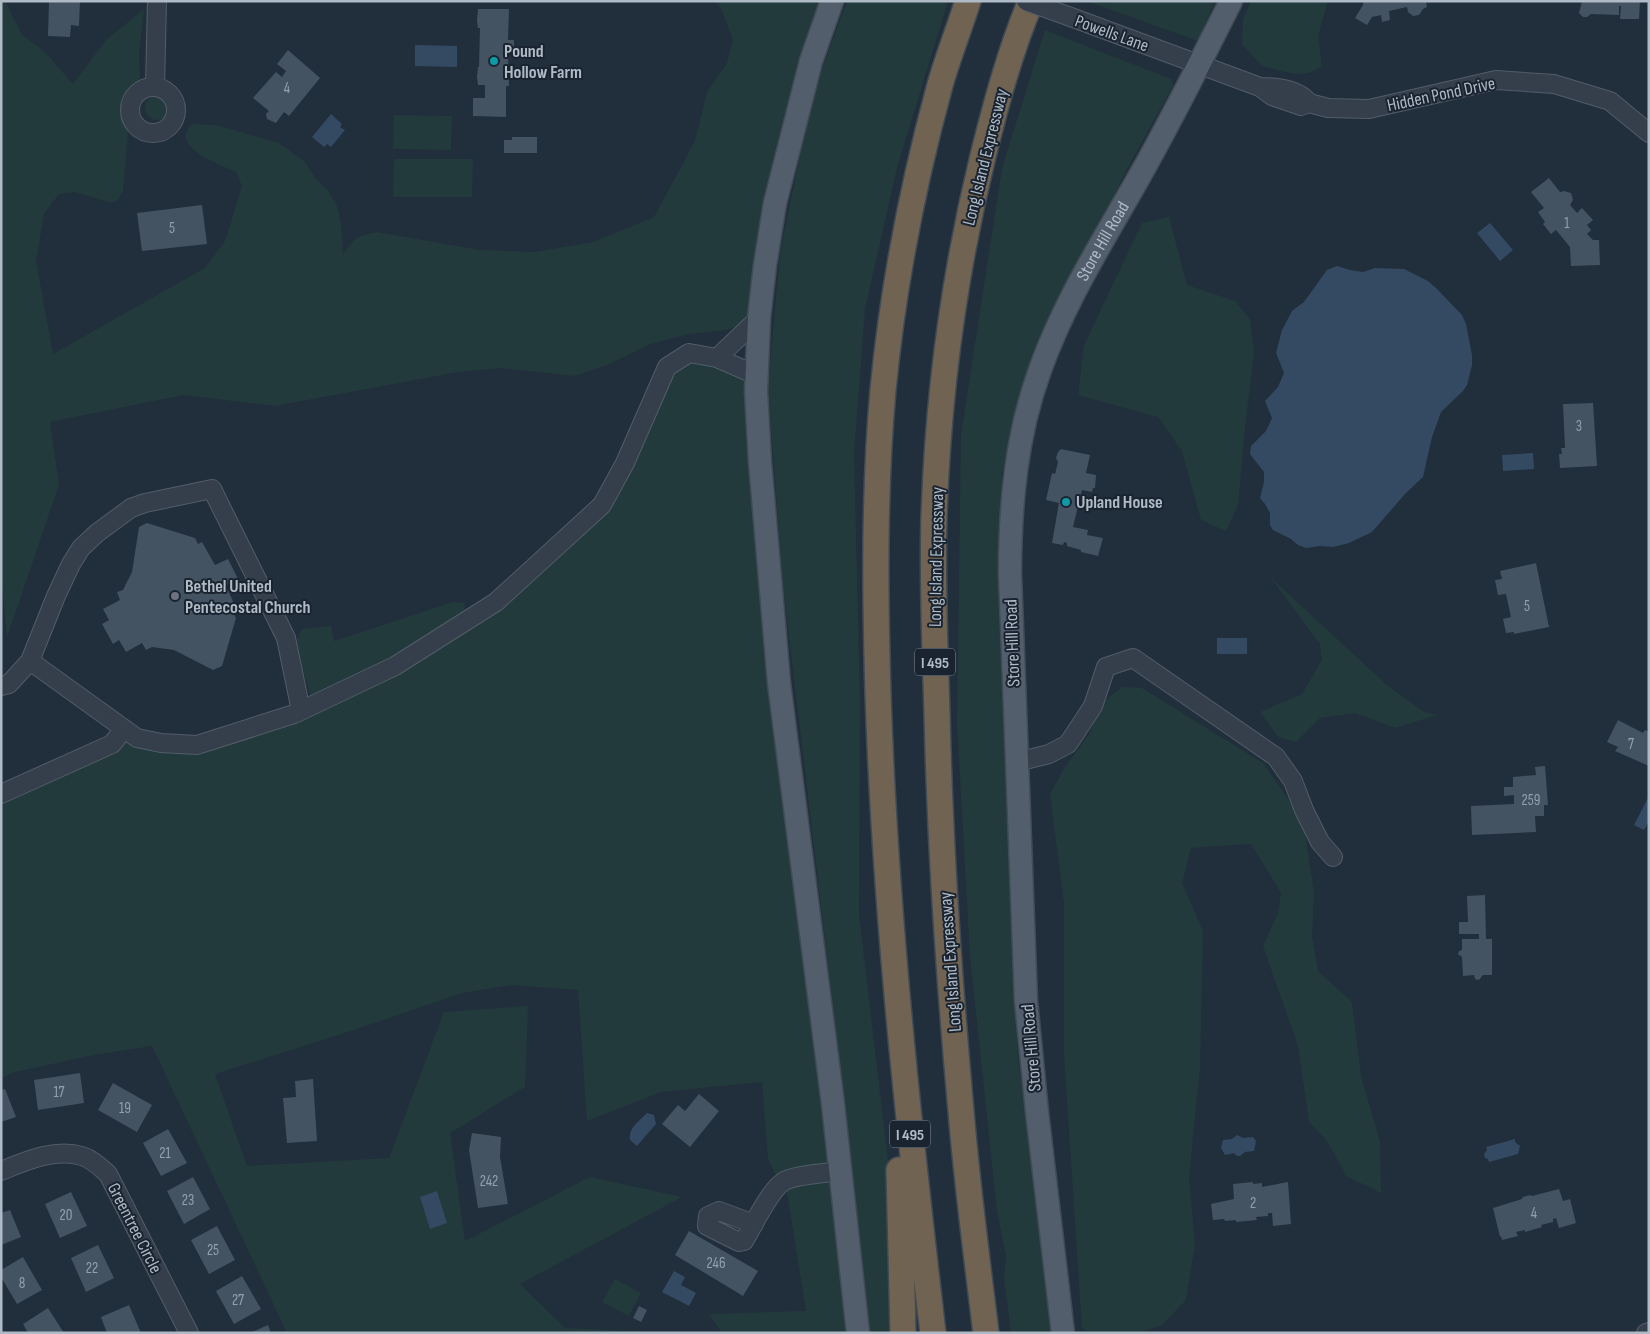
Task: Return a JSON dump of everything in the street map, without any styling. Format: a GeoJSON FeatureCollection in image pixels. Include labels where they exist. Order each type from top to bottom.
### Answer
{"type":"FeatureCollection","features":[{"type":"Feature","properties":{"kind":"highway","name":"I 495"},"geometry":{"type":"LineString","coordinates":[[932,1333],[906,1098],[891,935],[881,789],[876,513],[883,390],[898,277],[917,179],[941,83],[968,1]]}},
{"type":"Feature","properties":{"kind":"highway","name":"Long Island Expressway"},"geometry":{"type":"LineString","coordinates":[[986,1333],[961,1114],[947,942],[939,790],[934,518],[941,399],[955,290],[973,195],[996,103],[1031,1]]}},
{"type":"Feature","properties":{"kind":"highway"},"geometry":{"type":"LineString","coordinates":[[891,935],[903,1333]]}},
{"type":"Feature","properties":{"kind":"main road"},"geometry":{"type":"LineString","coordinates":[[832,1],[811,61],[775,203],[759,318],[756,375],[760,462],[779,683],[808,907],[858,1333]]}},
{"type":"Feature","properties":{"kind":"main road","name":"Store Hill Road"},"geometry":{"type":"LineString","coordinates":[[1063,1333],[1030,1047],[1024,953],[1011,612],[1010,542],[1014,480],[1026,418],[1040,371],[1060,322],[1199,65],[1231,1]]}},
{"type":"Feature","properties":{"kind":"street"},"geometry":{"type":"LineString","coordinates":[[154,87],[157,1]]}},
{"type":"Feature","properties":{"kind":"street","name":"Powells Lane"},"geometry":{"type":"LineString","coordinates":[[1026,1],[1199,65]]}},
{"type":"Feature","properties":{"kind":"street","name":"Hidden Pond Drive"},"geometry":{"type":"LineString","coordinates":[[1199,65],[1260,87],[1272,96],[1301,106],[1309,103],[1328,108],[1369,109],[1496,80],[1554,84],[1610,101],[1649,133]]}},
{"type":"Feature","properties":{"kind":"street"},"geometry":{"type":"LineString","coordinates":[[717,358],[759,318]]}},
{"type":"Feature","properties":{"kind":"street"},"geometry":{"type":"LineString","coordinates":[[30,662],[137,738],[161,743],[197,745],[301,710],[396,666],[496,602],[602,505],[625,463],[667,367],[689,353],[717,358],[756,375]]}},
{"type":"Feature","properties":{"kind":"street"},"geometry":{"type":"LineString","coordinates":[[1,686],[9,684],[30,662],[71,564],[81,548],[97,533],[132,508],[145,503],[212,489],[286,638],[301,710]]}},
{"type":"Feature","properties":{"kind":"street"},"geometry":{"type":"LineString","coordinates":[[1017,762],[1049,754],[1068,744],[1093,706],[1106,667],[1133,658],[1276,757],[1293,781],[1304,810],[1320,842],[1333,857]]}},
{"type":"Feature","properties":{"kind":"street"},"geometry":{"type":"LineString","coordinates":[[1,794],[112,744],[124,729]]}},
{"type":"Feature","properties":{"kind":"street","name":"Greentree Circle"},"geometry":{"type":"LineString","coordinates":[[1,1171],[57,1152],[82,1156],[93,1161],[108,1174],[189,1333]]}},
{"type":"Feature","properties":{"kind":"street"},"geometry":{"type":"LineString","coordinates":[[754,1224],[774,1190],[783,1181],[792,1178],[840,1172]]}},
{"type":"Feature","properties":{"kind":"green space"},"geometry":{"type":"Polygon","coordinates":[[[1,1],[5,1],[22,35],[44,51],[73,84],[106,40],[144,9],[139,54],[140,87],[132,100],[130,109],[123,192],[117,201],[112,203],[75,192],[59,194],[44,214],[36,261],[53,354],[205,268],[225,241],[242,186],[236,172],[207,159],[194,150],[186,138],[189,126],[194,124],[216,125],[279,143],[305,162],[316,179],[329,192],[337,206],[341,224],[343,255],[356,239],[377,232],[480,250],[535,252],[593,242],[654,217],[695,141],[707,92],[727,63],[733,40],[722,11],[715,1],[832,1],[759,318],[726,330],[689,334],[650,344],[607,365],[575,376],[500,368],[458,372],[275,406],[183,395],[50,422],[59,485],[7,637],[1,577],[1,1]]]}},
{"type":"Feature","properties":{"kind":"green space"},"geometry":{"type":"Polygon","coordinates":[[[847,1],[948,1],[897,168],[865,309],[854,454],[860,699],[859,914],[889,1169],[893,1333],[870,1333],[783,586],[768,388],[780,253],[812,96],[847,1]]]}},
{"type":"Feature","properties":{"kind":"green space"},"geometry":{"type":"Polygon","coordinates":[[[1086,1],[1215,1],[1199,39],[1195,40],[1086,1]]]}},
{"type":"Feature","properties":{"kind":"green space"},"geometry":{"type":"Polygon","coordinates":[[[1251,1],[1328,1],[1318,36],[1322,67],[1309,73],[1294,74],[1262,66],[1242,44],[1243,19],[1251,1]]]}},
{"type":"Feature","properties":{"kind":"green space"},"geometry":{"type":"Polygon","coordinates":[[[1045,30],[1171,79],[1173,86],[1126,171],[1031,365],[1002,473],[999,619],[1018,1058],[1055,1333],[1011,1333],[1004,1279],[1006,1256],[997,1211],[970,957],[957,722],[961,435],[1002,168],[1045,30]]]}},
{"type":"Feature","properties":{"kind":"green space"},"geometry":{"type":"Polygon","coordinates":[[[157,96],[165,100],[169,108],[165,116],[157,120],[149,116],[145,108],[149,100],[157,96]]]}},
{"type":"Feature","properties":{"kind":"green space"},"geometry":{"type":"Polygon","coordinates":[[[394,115],[452,116],[451,150],[393,149],[394,115]]]}},
{"type":"Feature","properties":{"kind":"green space"},"geometry":{"type":"Polygon","coordinates":[[[394,159],[473,159],[472,197],[393,197],[394,159]]]}},
{"type":"Feature","properties":{"kind":"green space"},"geometry":{"type":"Polygon","coordinates":[[[1169,217],[1187,285],[1235,301],[1250,319],[1254,352],[1238,505],[1226,531],[1201,520],[1182,451],[1158,417],[1078,395],[1084,345],[1142,223],[1169,217]]]}},
{"type":"Feature","properties":{"kind":"green space"},"geometry":{"type":"Polygon","coordinates":[[[693,360],[756,375],[858,1333],[722,1333],[709,1314],[806,1311],[785,1180],[783,1181],[775,1174],[768,1159],[762,1082],[661,1092],[587,1121],[578,990],[512,985],[462,993],[354,1030],[215,1074],[247,1166],[389,1158],[444,1012],[528,1006],[525,1087],[450,1133],[465,1241],[590,1177],[682,1197],[520,1284],[565,1328],[669,1333],[287,1333],[152,1046],[94,1055],[15,1072],[1,1078],[1,792],[131,731],[202,741],[313,705],[295,643],[302,629],[331,626],[334,641],[453,602],[465,603],[464,622],[599,519],[675,374],[684,365],[693,360]]]}},
{"type":"Feature","properties":{"kind":"green space"},"geometry":{"type":"Polygon","coordinates":[[[1270,577],[1387,685],[1424,712],[1437,715],[1395,728],[1355,713],[1320,718],[1296,742],[1278,737],[1260,712],[1302,694],[1322,660],[1320,644],[1270,577]]]}},
{"type":"Feature","properties":{"kind":"green space"},"geometry":{"type":"Polygon","coordinates":[[[1122,687],[1142,688],[1263,763],[1303,820],[1314,892],[1312,936],[1318,971],[1352,1002],[1361,1076],[1380,1142],[1381,1193],[1346,1176],[1328,1142],[1309,1122],[1298,1046],[1263,946],[1278,913],[1281,893],[1251,844],[1191,848],[1182,883],[1203,931],[1200,1067],[1189,1177],[1195,1244],[1186,1300],[1162,1325],[1138,1333],[1089,1333],[1082,1328],[1064,1055],[1064,904],[1050,794],[1065,767],[1089,734],[1103,702],[1122,687]]]}},
{"type":"Feature","properties":{"kind":"green space"},"geometry":{"type":"Polygon","coordinates":[[[615,1279],[641,1293],[629,1316],[602,1302],[615,1279]]]}},
{"type":"Feature","properties":{"kind":"water"},"geometry":{"type":"Polygon","coordinates":[[[415,45],[457,46],[457,67],[415,66],[415,45]]]}},
{"type":"Feature","properties":{"kind":"water"},"geometry":{"type":"Polygon","coordinates":[[[331,114],[342,124],[340,127],[345,130],[331,147],[327,144],[324,147],[312,137],[331,114]]]}},
{"type":"Feature","properties":{"kind":"water"},"geometry":{"type":"Polygon","coordinates":[[[1490,223],[1513,250],[1500,261],[1477,233],[1490,223]]]}},
{"type":"Feature","properties":{"kind":"water"},"geometry":{"type":"Polygon","coordinates":[[[1337,266],[1363,272],[1375,268],[1404,269],[1428,281],[1462,315],[1466,324],[1472,365],[1467,385],[1441,412],[1432,437],[1423,477],[1405,494],[1372,532],[1349,543],[1333,547],[1306,548],[1273,530],[1270,525],[1270,513],[1260,498],[1264,482],[1264,472],[1250,454],[1251,446],[1266,431],[1272,418],[1265,401],[1278,387],[1284,373],[1276,353],[1282,330],[1292,311],[1304,302],[1327,270],[1337,266]]]}},
{"type":"Feature","properties":{"kind":"water"},"geometry":{"type":"Polygon","coordinates":[[[1533,453],[1534,469],[1503,471],[1502,455],[1533,453]]]}},
{"type":"Feature","properties":{"kind":"water"},"geometry":{"type":"Polygon","coordinates":[[[1217,638],[1247,638],[1247,654],[1217,654],[1217,638]]]}},
{"type":"Feature","properties":{"kind":"water"},"geometry":{"type":"Polygon","coordinates":[[[1649,796],[1649,821],[1644,830],[1634,825],[1649,796]]]}},
{"type":"Feature","properties":{"kind":"water"},"geometry":{"type":"Polygon","coordinates":[[[647,1113],[654,1115],[656,1124],[637,1146],[630,1140],[631,1132],[647,1113]]]}},
{"type":"Feature","properties":{"kind":"water"},"geometry":{"type":"Polygon","coordinates":[[[1237,1135],[1243,1138],[1253,1137],[1256,1141],[1254,1151],[1245,1152],[1240,1156],[1234,1153],[1225,1155],[1221,1148],[1223,1140],[1232,1139],[1237,1135]]]}},
{"type":"Feature","properties":{"kind":"water"},"geometry":{"type":"Polygon","coordinates":[[[1515,1139],[1515,1142],[1520,1146],[1518,1154],[1489,1162],[1485,1158],[1486,1147],[1515,1139]]]}},
{"type":"Feature","properties":{"kind":"water"},"geometry":{"type":"Polygon","coordinates":[[[437,1191],[447,1223],[430,1229],[420,1197],[437,1191]]]}},
{"type":"Feature","properties":{"kind":"water"},"geometry":{"type":"Polygon","coordinates":[[[674,1271],[685,1277],[681,1285],[696,1293],[689,1306],[662,1292],[674,1271]]]}},
{"type":"Feature","properties":{"kind":"building"},"geometry":{"type":"Polygon","coordinates":[[[49,1],[80,1],[79,26],[71,25],[70,37],[48,36],[49,1]]]}},
{"type":"Feature","properties":{"kind":"building"},"geometry":{"type":"Polygon","coordinates":[[[1363,1],[1426,1],[1427,7],[1419,15],[1413,16],[1408,12],[1407,7],[1389,11],[1390,20],[1382,22],[1381,15],[1372,17],[1367,25],[1355,18],[1363,5],[1363,1]]]}},
{"type":"Feature","properties":{"kind":"building"},"geometry":{"type":"Polygon","coordinates":[[[1582,1],[1640,1],[1639,19],[1620,19],[1621,6],[1619,6],[1619,15],[1591,14],[1583,17],[1579,13],[1582,1]]]}},
{"type":"Feature","properties":{"kind":"building","name":"Pound Hollow Farm"},"geometry":{"type":"Polygon","coordinates":[[[478,9],[509,9],[508,40],[514,40],[514,54],[508,54],[509,86],[506,86],[506,117],[473,116],[473,98],[485,98],[485,85],[478,85],[477,77],[480,28],[478,28],[477,21],[478,9]]]}},
{"type":"Feature","properties":{"kind":"building"},"geometry":{"type":"Polygon","coordinates":[[[288,50],[320,78],[289,116],[284,112],[276,123],[267,119],[266,114],[269,111],[253,98],[276,72],[282,77],[286,71],[277,64],[288,50]]]}},
{"type":"Feature","properties":{"kind":"building"},"geometry":{"type":"Polygon","coordinates":[[[512,137],[537,137],[537,153],[504,153],[504,140],[512,140],[512,137]]]}},
{"type":"Feature","properties":{"kind":"building"},"geometry":{"type":"Polygon","coordinates":[[[1549,178],[1560,192],[1571,193],[1573,200],[1570,205],[1577,213],[1582,208],[1593,220],[1587,225],[1591,230],[1587,234],[1593,240],[1599,240],[1600,265],[1571,266],[1570,247],[1556,230],[1551,234],[1543,224],[1545,222],[1538,212],[1544,208],[1531,192],[1549,178]]]}},
{"type":"Feature","properties":{"kind":"building"},"geometry":{"type":"Polygon","coordinates":[[[202,205],[207,244],[142,251],[137,213],[202,205]]]}},
{"type":"Feature","properties":{"kind":"building"},"geometry":{"type":"Polygon","coordinates":[[[1593,403],[1597,466],[1560,468],[1559,454],[1562,454],[1561,448],[1565,448],[1563,404],[1593,403]]]}},
{"type":"Feature","properties":{"kind":"building","name":"Upland House"},"geometry":{"type":"Polygon","coordinates":[[[1061,449],[1090,455],[1086,473],[1096,475],[1095,488],[1093,488],[1092,492],[1082,490],[1073,527],[1088,530],[1087,535],[1103,538],[1098,556],[1081,552],[1081,550],[1067,546],[1067,543],[1064,542],[1063,545],[1052,543],[1059,503],[1046,500],[1052,473],[1055,474],[1058,462],[1056,458],[1061,449]]]}},
{"type":"Feature","properties":{"kind":"building","name":"Bethel United Pentecostal Church"},"geometry":{"type":"Polygon","coordinates":[[[147,523],[195,538],[198,544],[202,542],[215,565],[228,559],[238,579],[226,586],[237,610],[233,612],[236,618],[222,666],[213,670],[174,650],[152,647],[146,650],[142,643],[126,652],[119,640],[113,644],[102,624],[109,620],[103,609],[120,600],[117,592],[123,590],[132,572],[139,527],[147,523]]]}},
{"type":"Feature","properties":{"kind":"building"},"geometry":{"type":"Polygon","coordinates":[[[1536,563],[1549,627],[1514,634],[1514,632],[1506,633],[1503,619],[1511,617],[1506,594],[1498,595],[1495,580],[1502,579],[1500,571],[1536,563]]]}},
{"type":"Feature","properties":{"kind":"building"},"geometry":{"type":"Polygon","coordinates":[[[1618,720],[1643,733],[1645,730],[1649,732],[1649,766],[1615,751],[1618,747],[1607,742],[1618,720]]]}},
{"type":"Feature","properties":{"kind":"building"},"geometry":{"type":"Polygon","coordinates":[[[1545,766],[1548,805],[1544,805],[1544,816],[1535,816],[1536,832],[1472,835],[1471,806],[1514,804],[1514,795],[1504,796],[1504,787],[1513,787],[1513,777],[1536,775],[1535,767],[1545,766]]]}},
{"type":"Feature","properties":{"kind":"building"},"geometry":{"type":"Polygon","coordinates":[[[1485,895],[1486,939],[1492,939],[1492,975],[1483,975],[1479,980],[1475,979],[1474,975],[1463,976],[1462,957],[1458,954],[1462,950],[1462,939],[1479,939],[1479,934],[1459,934],[1459,922],[1468,922],[1467,896],[1485,895]]]}},
{"type":"Feature","properties":{"kind":"building"},"geometry":{"type":"Polygon","coordinates":[[[80,1073],[84,1103],[38,1110],[34,1080],[80,1073]]]}},
{"type":"Feature","properties":{"kind":"building"},"geometry":{"type":"Polygon","coordinates":[[[313,1079],[317,1141],[287,1143],[283,1098],[296,1097],[295,1081],[313,1079]]]}},
{"type":"Feature","properties":{"kind":"building"},"geometry":{"type":"Polygon","coordinates":[[[113,1083],[152,1105],[137,1132],[98,1110],[113,1083]]]}},
{"type":"Feature","properties":{"kind":"building"},"geometry":{"type":"Polygon","coordinates":[[[5,1089],[16,1117],[1,1122],[1,1090],[5,1089]]]}},
{"type":"Feature","properties":{"kind":"building"},"geometry":{"type":"Polygon","coordinates":[[[699,1094],[719,1111],[690,1147],[662,1124],[678,1105],[685,1111],[699,1094]]]}},
{"type":"Feature","properties":{"kind":"building"},"geometry":{"type":"Polygon","coordinates":[[[168,1129],[187,1163],[161,1176],[143,1143],[168,1129]]]}},
{"type":"Feature","properties":{"kind":"building"},"geometry":{"type":"Polygon","coordinates":[[[472,1133],[501,1137],[500,1157],[508,1204],[478,1208],[469,1150],[472,1133]]]}},
{"type":"Feature","properties":{"kind":"building"},"geometry":{"type":"Polygon","coordinates":[[[193,1177],[210,1209],[184,1224],[167,1191],[193,1177]]]}},
{"type":"Feature","properties":{"kind":"building"},"geometry":{"type":"Polygon","coordinates":[[[1253,1182],[1253,1184],[1262,1183],[1262,1187],[1288,1182],[1291,1224],[1273,1226],[1272,1213],[1268,1213],[1268,1216],[1256,1217],[1257,1220],[1236,1222],[1236,1220],[1213,1220],[1211,1204],[1234,1199],[1233,1184],[1253,1182]]]}},
{"type":"Feature","properties":{"kind":"building"},"geometry":{"type":"Polygon","coordinates":[[[1559,1189],[1563,1201],[1570,1199],[1576,1223],[1559,1228],[1556,1218],[1553,1219],[1553,1222],[1541,1225],[1542,1227],[1525,1232],[1525,1230],[1516,1232],[1518,1236],[1502,1240],[1493,1208],[1522,1199],[1523,1197],[1559,1189]]]}},
{"type":"Feature","properties":{"kind":"building"},"geometry":{"type":"Polygon","coordinates":[[[71,1192],[87,1226],[60,1238],[45,1204],[71,1192]]]}},
{"type":"Feature","properties":{"kind":"building"},"geometry":{"type":"Polygon","coordinates":[[[10,1210],[21,1237],[1,1245],[1,1213],[10,1210]]]}},
{"type":"Feature","properties":{"kind":"building"},"geometry":{"type":"Polygon","coordinates":[[[217,1226],[235,1260],[209,1274],[191,1240],[217,1226]]]}},
{"type":"Feature","properties":{"kind":"building"},"geometry":{"type":"Polygon","coordinates":[[[689,1231],[758,1271],[743,1296],[675,1255],[689,1231]]]}},
{"type":"Feature","properties":{"kind":"building"},"geometry":{"type":"Polygon","coordinates":[[[98,1245],[114,1278],[86,1292],[71,1258],[98,1245]]]}},
{"type":"Feature","properties":{"kind":"building"},"geometry":{"type":"Polygon","coordinates":[[[23,1257],[42,1290],[17,1304],[1,1277],[1,1270],[23,1257]]]}},
{"type":"Feature","properties":{"kind":"building"},"geometry":{"type":"Polygon","coordinates":[[[242,1276],[261,1309],[234,1324],[216,1291],[242,1276]]]}},
{"type":"Feature","properties":{"kind":"building"},"geometry":{"type":"Polygon","coordinates":[[[129,1305],[141,1333],[107,1333],[101,1317],[129,1305]]]}},
{"type":"Feature","properties":{"kind":"building"},"geometry":{"type":"Polygon","coordinates":[[[639,1306],[647,1310],[641,1322],[633,1318],[639,1306]]]}},
{"type":"Feature","properties":{"kind":"building"},"geometry":{"type":"Polygon","coordinates":[[[48,1308],[64,1333],[28,1333],[23,1324],[48,1308]]]}},
{"type":"Feature","properties":{"kind":"building"},"geometry":{"type":"Polygon","coordinates":[[[268,1325],[271,1333],[250,1333],[268,1325]]]}},
{"type":"Feature","properties":{"kind":"place","name":"Pound Hollow Farm"},"geometry":{"type":"Point","coordinates":[494,61]}},
{"type":"Feature","properties":{"kind":"place","name":"Upland House"},"geometry":{"type":"Point","coordinates":[1066,502]}},
{"type":"Feature","properties":{"kind":"place","name":"Bethel United Pentecostal Church"},"geometry":{"type":"Point","coordinates":[175,596]}}]}
